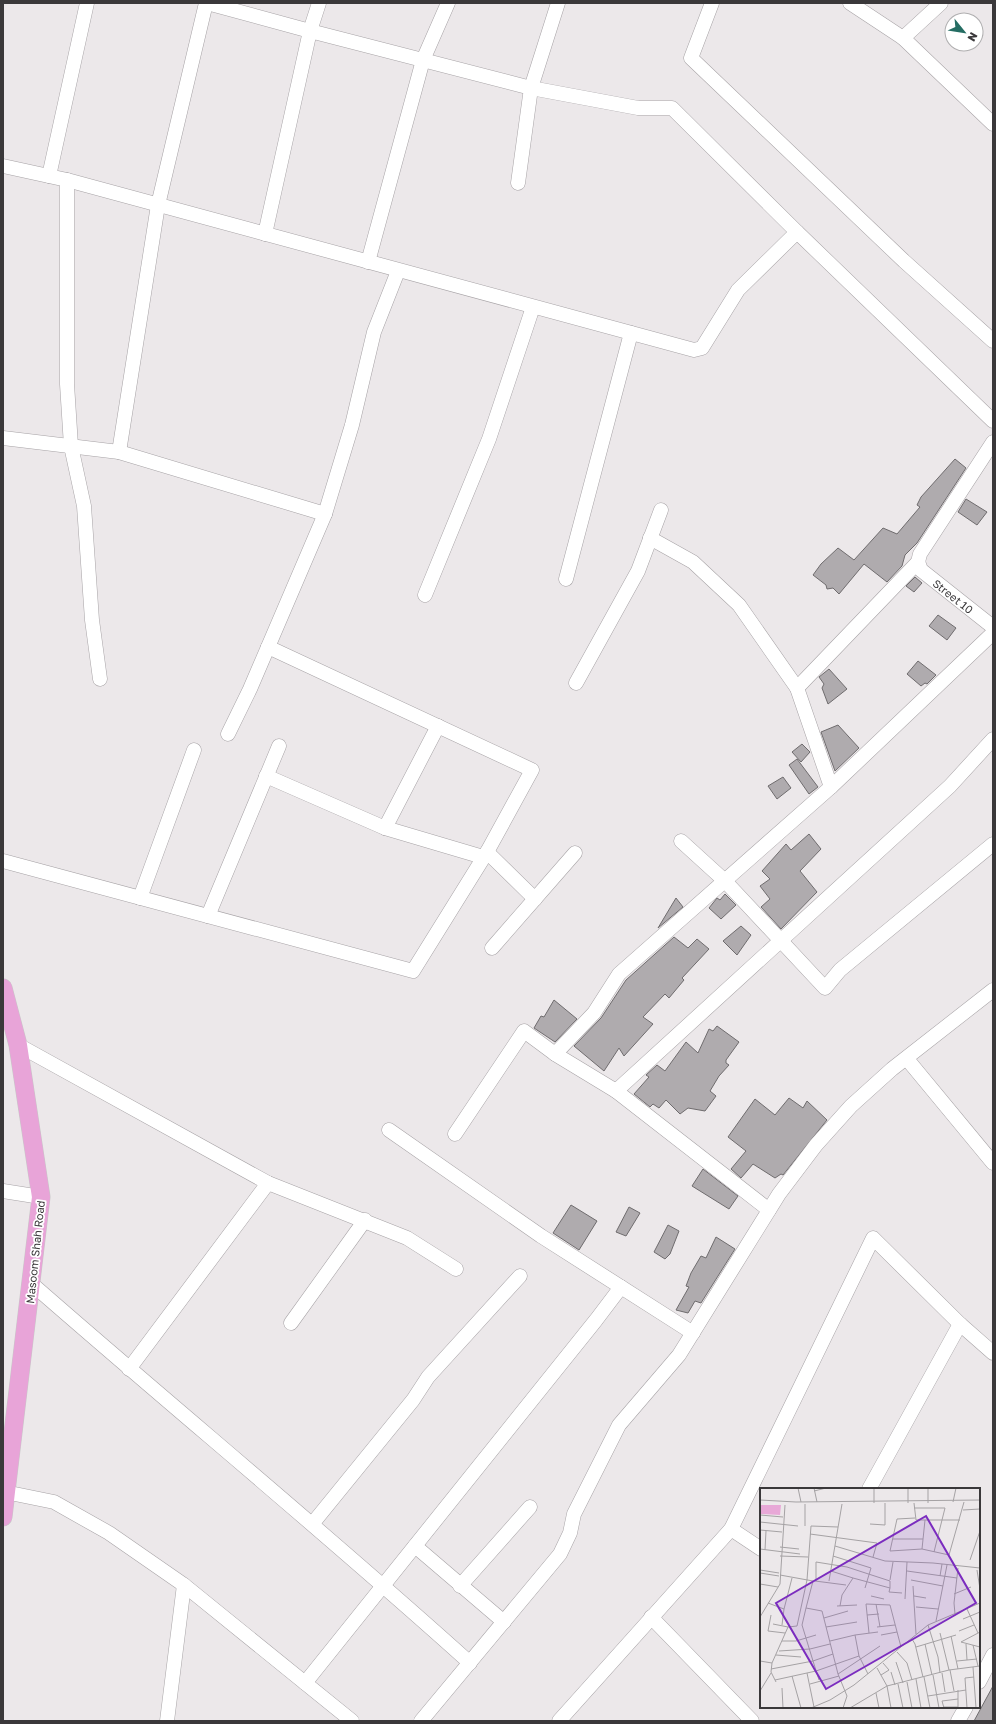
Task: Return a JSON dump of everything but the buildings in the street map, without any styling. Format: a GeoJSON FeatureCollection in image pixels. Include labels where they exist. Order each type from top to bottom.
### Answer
{"type":"FeatureCollection","features":[{"type":"Feature","properties":{"kind":"main road","name":"Masoom Shah Road"},"geometry":{"type":"LineString","coordinates":[[3,988],[18,1045],[41,1197],[32,1284],[3,1517]]}},
{"type":"Feature","properties":{"kind":"street"},"geometry":{"type":"LineString","coordinates":[[49,176],[87,3]]}},
{"type":"Feature","properties":{"kind":"street"},"geometry":{"type":"LineString","coordinates":[[119,452],[158,205],[207,3],[531,88],[638,108],[672,108],[797,232],[993,421]]}},
{"type":"Feature","properties":{"kind":"street"},"geometry":{"type":"LineString","coordinates":[[265,234],[310,31],[319,3]]}},
{"type":"Feature","properties":{"kind":"street"},"geometry":{"type":"LineString","coordinates":[[368,262],[423,60],[448,3]]}},
{"type":"Feature","properties":{"kind":"street"},"geometry":{"type":"LineString","coordinates":[[518,182],[531,88],[558,3]]}},
{"type":"Feature","properties":{"kind":"street"},"geometry":{"type":"LineString","coordinates":[[712,3],[690,58],[904,261],[993,340]]}},
{"type":"Feature","properties":{"kind":"street"},"geometry":{"type":"LineString","coordinates":[[850,3],[903,38],[993,124]]}},
{"type":"Feature","properties":{"kind":"street"},"geometry":{"type":"LineString","coordinates":[[903,38],[941,3]]}},
{"type":"Feature","properties":{"kind":"street"},"geometry":{"type":"LineString","coordinates":[[3,166],[67,180],[398,271],[694,350],[702,348],[738,290],[797,232]]}},
{"type":"Feature","properties":{"kind":"street"},"geometry":{"type":"LineString","coordinates":[[67,180],[68,384],[71,446],[84,506],[92,620],[100,679]]}},
{"type":"Feature","properties":{"kind":"street"},"geometry":{"type":"LineString","coordinates":[[228,734],[250,689],[325,514],[352,425],[374,332],[398,271]]}},
{"type":"Feature","properties":{"kind":"street"},"geometry":{"type":"LineString","coordinates":[[425,596],[489,439],[533,307]]}},
{"type":"Feature","properties":{"kind":"street"},"geometry":{"type":"LineString","coordinates":[[566,579],[631,333]]}},
{"type":"Feature","properties":{"kind":"street"},"geometry":{"type":"LineString","coordinates":[[3,438],[119,452],[325,514]]}},
{"type":"Feature","properties":{"kind":"street"},"geometry":{"type":"LineString","coordinates":[[797,688],[918,562],[920,554],[992,448]]}},
{"type":"Feature","properties":{"kind":"street"},"geometry":{"type":"LineString","coordinates":[[576,683],[638,571],[661,510]]}},
{"type":"Feature","properties":{"kind":"street"},"geometry":{"type":"LineString","coordinates":[[650,538],[693,562],[739,605],[797,688],[831,787]]}},
{"type":"Feature","properties":{"kind":"street","name":"Street 10"},"geometry":{"type":"LineString","coordinates":[[918,562],[921,570],[993,627]]}},
{"type":"Feature","properties":{"kind":"street"},"geometry":{"type":"LineString","coordinates":[[555,1054],[594,1013],[619,974],[831,787],[993,633]]}},
{"type":"Feature","properties":{"kind":"street"},"geometry":{"type":"LineString","coordinates":[[3,861],[412,971],[485,854],[532,770],[268,647]]}},
{"type":"Feature","properties":{"kind":"street"},"geometry":{"type":"LineString","coordinates":[[385,828],[438,726]]}},
{"type":"Feature","properties":{"kind":"street"},"geometry":{"type":"LineString","coordinates":[[616,1091],[950,786],[993,739]]}},
{"type":"Feature","properties":{"kind":"street"},"geometry":{"type":"LineString","coordinates":[[208,916],[279,746]]}},
{"type":"Feature","properties":{"kind":"street"},"geometry":{"type":"LineString","coordinates":[[140,898],[194,750]]}},
{"type":"Feature","properties":{"kind":"street"},"geometry":{"type":"LineString","coordinates":[[266,776],[385,828],[485,854],[535,899]]}},
{"type":"Feature","properties":{"kind":"street"},"geometry":{"type":"LineString","coordinates":[[681,841],[725,881],[779,941],[825,988],[840,970],[993,844]]}},
{"type":"Feature","properties":{"kind":"street"},"geometry":{"type":"LineString","coordinates":[[492,948],[575,853]]}},
{"type":"Feature","properties":{"kind":"street"},"geometry":{"type":"LineString","coordinates":[[421,1721],[560,1554],[570,1533],[574,1514],[619,1425],[679,1355],[769,1210],[816,1145],[851,1106],[892,1069],[907,1059],[993,990]]}},
{"type":"Feature","properties":{"kind":"street"},"geometry":{"type":"LineString","coordinates":[[455,1134],[524,1031],[555,1054],[616,1091],[769,1210]]}},
{"type":"Feature","properties":{"kind":"street"},"geometry":{"type":"LineString","coordinates":[[18,1045],[268,1183],[365,1220],[407,1238],[456,1269]]}},
{"type":"Feature","properties":{"kind":"street"},"geometry":{"type":"LineString","coordinates":[[907,1059],[993,1163]]}},
{"type":"Feature","properties":{"kind":"street"},"geometry":{"type":"LineString","coordinates":[[389,1130],[542,1236],[693,1333]]}},
{"type":"Feature","properties":{"kind":"street"},"geometry":{"type":"LineString","coordinates":[[128,1369],[268,1183]]}},
{"type":"Feature","properties":{"kind":"street"},"geometry":{"type":"LineString","coordinates":[[3,1191],[41,1197]]}},
{"type":"Feature","properties":{"kind":"street"},"geometry":{"type":"LineString","coordinates":[[290,1323],[365,1220]]}},
{"type":"Feature","properties":{"kind":"street"},"geometry":{"type":"LineString","coordinates":[[559,1721],[731,1529],[873,1238],[960,1324],[993,1353]]}},
{"type":"Feature","properties":{"kind":"street"},"geometry":{"type":"LineString","coordinates":[[312,1523],[413,1400],[428,1377],[520,1276]]}},
{"type":"Feature","properties":{"kind":"street"},"geometry":{"type":"LineString","coordinates":[[32,1284],[128,1369],[384,1585],[470,1662]]}},
{"type":"Feature","properties":{"kind":"street"},"geometry":{"type":"LineString","coordinates":[[305,1683],[596,1320],[621,1286]]}},
{"type":"Feature","properties":{"kind":"street"},"geometry":{"type":"LineString","coordinates":[[870,1488],[960,1324]]}},
{"type":"Feature","properties":{"kind":"street"},"geometry":{"type":"LineString","coordinates":[[5,1492],[54,1502],[109,1533],[184,1586],[352,1721]]}},
{"type":"Feature","properties":{"kind":"street"},"geometry":{"type":"LineString","coordinates":[[460,1586],[530,1507]]}},
{"type":"Feature","properties":{"kind":"street"},"geometry":{"type":"LineString","coordinates":[[731,1529],[760,1548]]}},
{"type":"Feature","properties":{"kind":"street"},"geometry":{"type":"LineString","coordinates":[[414,1546],[504,1622]]}},
{"type":"Feature","properties":{"kind":"street"},"geometry":{"type":"LineString","coordinates":[[167,1721],[184,1586]]}},
{"type":"Feature","properties":{"kind":"street"},"geometry":{"type":"LineString","coordinates":[[651,1617],[752,1721]]}},
{"type":"Feature","properties":{"kind":"street"},"geometry":{"type":"LineString","coordinates":[[980,1680],[993,1655]]}},
{"type":"Feature","properties":{"kind":"street"},"geometry":{"type":"LineString","coordinates":[[958,1721],[965,1708]]}}]}
